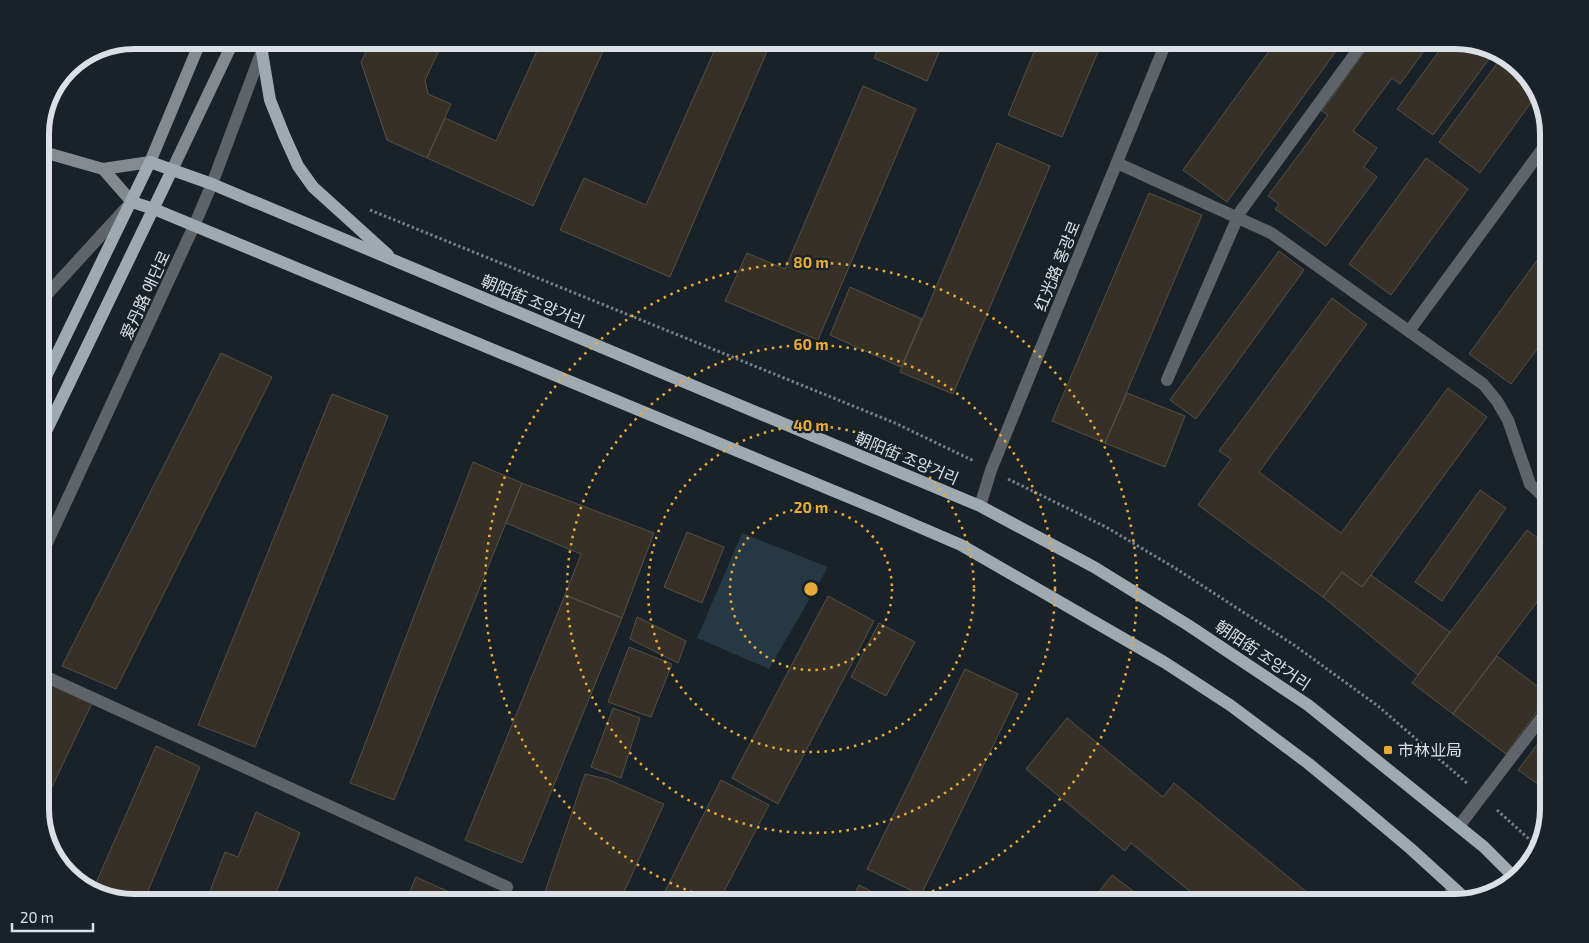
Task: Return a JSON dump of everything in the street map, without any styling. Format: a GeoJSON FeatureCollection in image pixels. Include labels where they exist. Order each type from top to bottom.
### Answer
{"type":"FeatureCollection","features":[{"type":"Feature","properties":{"kind":"main road"},"geometry":{"type":"LineString","coordinates":[[49,371],[132,202],[197,49]]}},
{"type":"Feature","properties":{"kind":"main road","name":"爱丹路 애단로"},"geometry":{"type":"LineString","coordinates":[[49,425],[230,49]]}},
{"type":"Feature","properties":{"kind":"main road"},"geometry":{"type":"LineString","coordinates":[[264,49],[270,100],[298,166],[313,187],[395,262]]}},
{"type":"Feature","properties":{"kind":"main road","name":"朝阳街 조양거리"},"geometry":{"type":"LineString","coordinates":[[49,154],[103,169],[150,162],[212,184],[980,506],[1094,567],[1188,625],[1308,705],[1484,847],[1510,874]]}},
{"type":"Feature","properties":{"kind":"main road"},"geometry":{"type":"LineString","coordinates":[[103,169],[132,202],[154,209],[961,545],[1164,662],[1230,705],[1309,764],[1460,894]]}},
{"type":"Feature","properties":{"kind":"street","name":"爱丹路 애단로"},"geometry":{"type":"LineString","coordinates":[[49,539],[194,226],[212,184],[261,49]]}},
{"type":"Feature","properties":{"kind":"street","name":"红光路 홍광로"},"geometry":{"type":"LineString","coordinates":[[980,506],[991,470],[1163,49]]}},
{"type":"Feature","properties":{"kind":"street"},"geometry":{"type":"LineString","coordinates":[[1167,380],[1237,218],[1245,204],[1358,49]]}},
{"type":"Feature","properties":{"kind":"street"},"geometry":{"type":"LineString","coordinates":[[1409,331],[1540,152]]}},
{"type":"Feature","properties":{"kind":"street"},"geometry":{"type":"LineString","coordinates":[[1117,163],[1272,233],[1483,384],[1498,402],[1508,420],[1530,484],[1540,493]]}},
{"type":"Feature","properties":{"kind":"street"},"geometry":{"type":"LineString","coordinates":[[49,292],[132,202]]}},
{"type":"Feature","properties":{"kind":"street"},"geometry":{"type":"LineString","coordinates":[[49,678],[506,886]]}},
{"type":"Feature","properties":{"kind":"street"},"geometry":{"type":"LineString","coordinates":[[1458,826],[1540,720]]}},
{"type":"Feature","properties":{"kind":"street"},"geometry":{"type":"LineString","coordinates":[[1450,894],[1454,888]]}},
{"type":"Feature","properties":{"kind":"shaded area"},"geometry":{"type":"Polygon","coordinates":[[[742,533],[828,567],[769,669],[697,638],[742,533]]]}},
{"type":"Feature","properties":{"kind":"building"},"geometry":{"type":"Polygon","coordinates":[[[368,49],[440,49],[425,80],[428,94],[451,104],[427,158],[387,140],[361,62],[368,49]]]}},
{"type":"Feature","properties":{"kind":"building"},"geometry":{"type":"Polygon","coordinates":[[[538,49],[604,49],[533,206],[427,158],[445,118],[496,141],[538,49]]]}},
{"type":"Feature","properties":{"kind":"building"},"geometry":{"type":"Polygon","coordinates":[[[715,49],[768,49],[670,277],[560,230],[584,178],[646,205],[715,49]]]}},
{"type":"Feature","properties":{"kind":"building"},"geometry":{"type":"Polygon","coordinates":[[[878,49],[940,49],[927,81],[874,58],[878,49]]]}},
{"type":"Feature","properties":{"kind":"building"},"geometry":{"type":"Polygon","coordinates":[[[1035,49],[1099,49],[1062,137],[1008,115],[1035,49]]]}},
{"type":"Feature","properties":{"kind":"building"},"geometry":{"type":"Polygon","coordinates":[[[1270,49],[1338,49],[1227,202],[1183,170],[1270,49]]]}},
{"type":"Feature","properties":{"kind":"building"},"geometry":{"type":"Polygon","coordinates":[[[1367,49],[1425,49],[1400,84],[1392,78],[1353,131],[1377,148],[1364,167],[1377,177],[1326,246],[1275,209],[1279,204],[1268,196],[1328,115],[1322,111],[1367,49]]]}},
{"type":"Feature","properties":{"kind":"building"},"geometry":{"type":"Polygon","coordinates":[[[1440,49],[1467,49],[1491,56],[1433,135],[1397,109],[1440,49]]]}},
{"type":"Feature","properties":{"kind":"building"},"geometry":{"type":"Polygon","coordinates":[[[1499,61],[1523,82],[1529,91],[1533,100],[1480,173],[1439,142],[1499,61]]]}},
{"type":"Feature","properties":{"kind":"building"},"geometry":{"type":"Polygon","coordinates":[[[863,86],[916,109],[818,340],[725,301],[747,253],[785,269],[863,86]]]}},
{"type":"Feature","properties":{"kind":"building"},"geometry":{"type":"Polygon","coordinates":[[[997,143],[1050,166],[953,394],[900,372],[997,143]]]}},
{"type":"Feature","properties":{"kind":"building"},"geometry":{"type":"Polygon","coordinates":[[[1426,158],[1468,189],[1391,295],[1349,264],[1426,158]]]}},
{"type":"Feature","properties":{"kind":"building"},"geometry":{"type":"Polygon","coordinates":[[[1149,193],[1202,215],[1105,443],[1052,421],[1149,193]]]}},
{"type":"Feature","properties":{"kind":"building"},"geometry":{"type":"Polygon","coordinates":[[[1279,251],[1304,270],[1196,419],[1170,400],[1279,251]]]}},
{"type":"Feature","properties":{"kind":"building"},"geometry":{"type":"Polygon","coordinates":[[[1540,256],[1540,345],[1511,384],[1469,354],[1540,256]]]}},
{"type":"Feature","properties":{"kind":"building"},"geometry":{"type":"Polygon","coordinates":[[[850,287],[922,319],[901,367],[830,335],[850,287]]]}},
{"type":"Feature","properties":{"kind":"building"},"geometry":{"type":"Polygon","coordinates":[[[1332,298],[1367,324],[1259,472],[1341,533],[1448,388],[1487,417],[1362,587],[1342,572],[1323,597],[1198,505],[1231,459],[1219,451],[1332,298]]]}},
{"type":"Feature","properties":{"kind":"building"},"geometry":{"type":"Polygon","coordinates":[[[221,353],[272,377],[116,689],[62,666],[221,353]]]}},
{"type":"Feature","properties":{"kind":"building"},"geometry":{"type":"Polygon","coordinates":[[[1127,393],[1185,416],[1165,467],[1105,443],[1127,393]]]}},
{"type":"Feature","properties":{"kind":"building"},"geometry":{"type":"Polygon","coordinates":[[[332,394],[388,416],[255,747],[198,725],[332,394]]]}},
{"type":"Feature","properties":{"kind":"building"},"geometry":{"type":"Polygon","coordinates":[[[473,462],[522,483],[394,800],[350,783],[473,462]]]}},
{"type":"Feature","properties":{"kind":"building"},"geometry":{"type":"Polygon","coordinates":[[[522,483],[654,533],[622,618],[565,595],[581,554],[506,523],[522,483]]]}},
{"type":"Feature","properties":{"kind":"building"},"geometry":{"type":"Polygon","coordinates":[[[1480,490],[1506,508],[1442,601],[1415,582],[1480,490]]]}},
{"type":"Feature","properties":{"kind":"building"},"geometry":{"type":"Polygon","coordinates":[[[1527,530],[1540,539],[1540,598],[1453,714],[1412,683],[1527,530]]]}},
{"type":"Feature","properties":{"kind":"building"},"geometry":{"type":"Polygon","coordinates":[[[687,532],[724,547],[702,603],[664,587],[687,532]]]}},
{"type":"Feature","properties":{"kind":"building"},"geometry":{"type":"Polygon","coordinates":[[[1342,572],[1362,587],[1371,575],[1450,632],[1418,675],[1323,597],[1342,572]]]}},
{"type":"Feature","properties":{"kind":"building"},"geometry":{"type":"Polygon","coordinates":[[[565,595],[622,618],[522,863],[465,840],[565,595]]]}},
{"type":"Feature","properties":{"kind":"building"},"geometry":{"type":"Polygon","coordinates":[[[828,596],[874,621],[778,804],[732,778],[828,596]]]}},
{"type":"Feature","properties":{"kind":"building"},"geometry":{"type":"Polygon","coordinates":[[[637,617],[686,641],[678,663],[630,639],[637,617]]]}},
{"type":"Feature","properties":{"kind":"building"},"geometry":{"type":"Polygon","coordinates":[[[879,623],[915,642],[886,696],[851,677],[879,623]]]}},
{"type":"Feature","properties":{"kind":"building"},"geometry":{"type":"Polygon","coordinates":[[[629,647],[672,664],[651,717],[608,702],[629,647]]]}},
{"type":"Feature","properties":{"kind":"building"},"geometry":{"type":"Polygon","coordinates":[[[1497,656],[1540,688],[1540,707],[1506,754],[1453,714],[1497,656]]]}},
{"type":"Feature","properties":{"kind":"building"},"geometry":{"type":"Polygon","coordinates":[[[965,669],[1018,694],[921,894],[867,869],[965,669]]]}},
{"type":"Feature","properties":{"kind":"building"},"geometry":{"type":"Polygon","coordinates":[[[49,683],[92,703],[49,793],[49,683]]]}},
{"type":"Feature","properties":{"kind":"building"},"geometry":{"type":"Polygon","coordinates":[[[613,708],[640,718],[621,778],[591,767],[613,708]]]}},
{"type":"Feature","properties":{"kind":"building"},"geometry":{"type":"Polygon","coordinates":[[[1067,718],[1163,797],[1174,783],[1309,894],[1193,894],[1131,843],[1125,851],[1026,769],[1067,718]]]}},
{"type":"Feature","properties":{"kind":"building"},"geometry":{"type":"Polygon","coordinates":[[[1540,741],[1540,786],[1518,770],[1540,741]]]}},
{"type":"Feature","properties":{"kind":"building"},"geometry":{"type":"Polygon","coordinates":[[[156,746],[200,767],[147,894],[122,894],[95,885],[156,746]]]}},
{"type":"Feature","properties":{"kind":"building"},"geometry":{"type":"Polygon","coordinates":[[[585,774],[607,779],[664,804],[623,894],[546,894],[545,892],[585,774]]]}},
{"type":"Feature","properties":{"kind":"building"},"geometry":{"type":"Polygon","coordinates":[[[721,780],[769,805],[723,894],[664,894],[721,780]]]}},
{"type":"Feature","properties":{"kind":"building"},"geometry":{"type":"Polygon","coordinates":[[[256,812],[300,833],[276,894],[209,894],[225,852],[238,857],[256,812]]]}},
{"type":"Feature","properties":{"kind":"building"},"geometry":{"type":"Polygon","coordinates":[[[1112,875],[1137,894],[1097,894],[1112,875]]]}},
{"type":"Feature","properties":{"kind":"building"},"geometry":{"type":"Polygon","coordinates":[[[416,877],[454,894],[409,894],[416,877]]]}},
{"type":"Feature","properties":{"kind":"building"},"geometry":{"type":"Polygon","coordinates":[[[859,885],[876,894],[854,894],[859,885]]]}},
{"type":"Feature","properties":{"kind":"place","name":"市林业局"},"geometry":{"type":"Point","coordinates":[1388,750]}}]}
